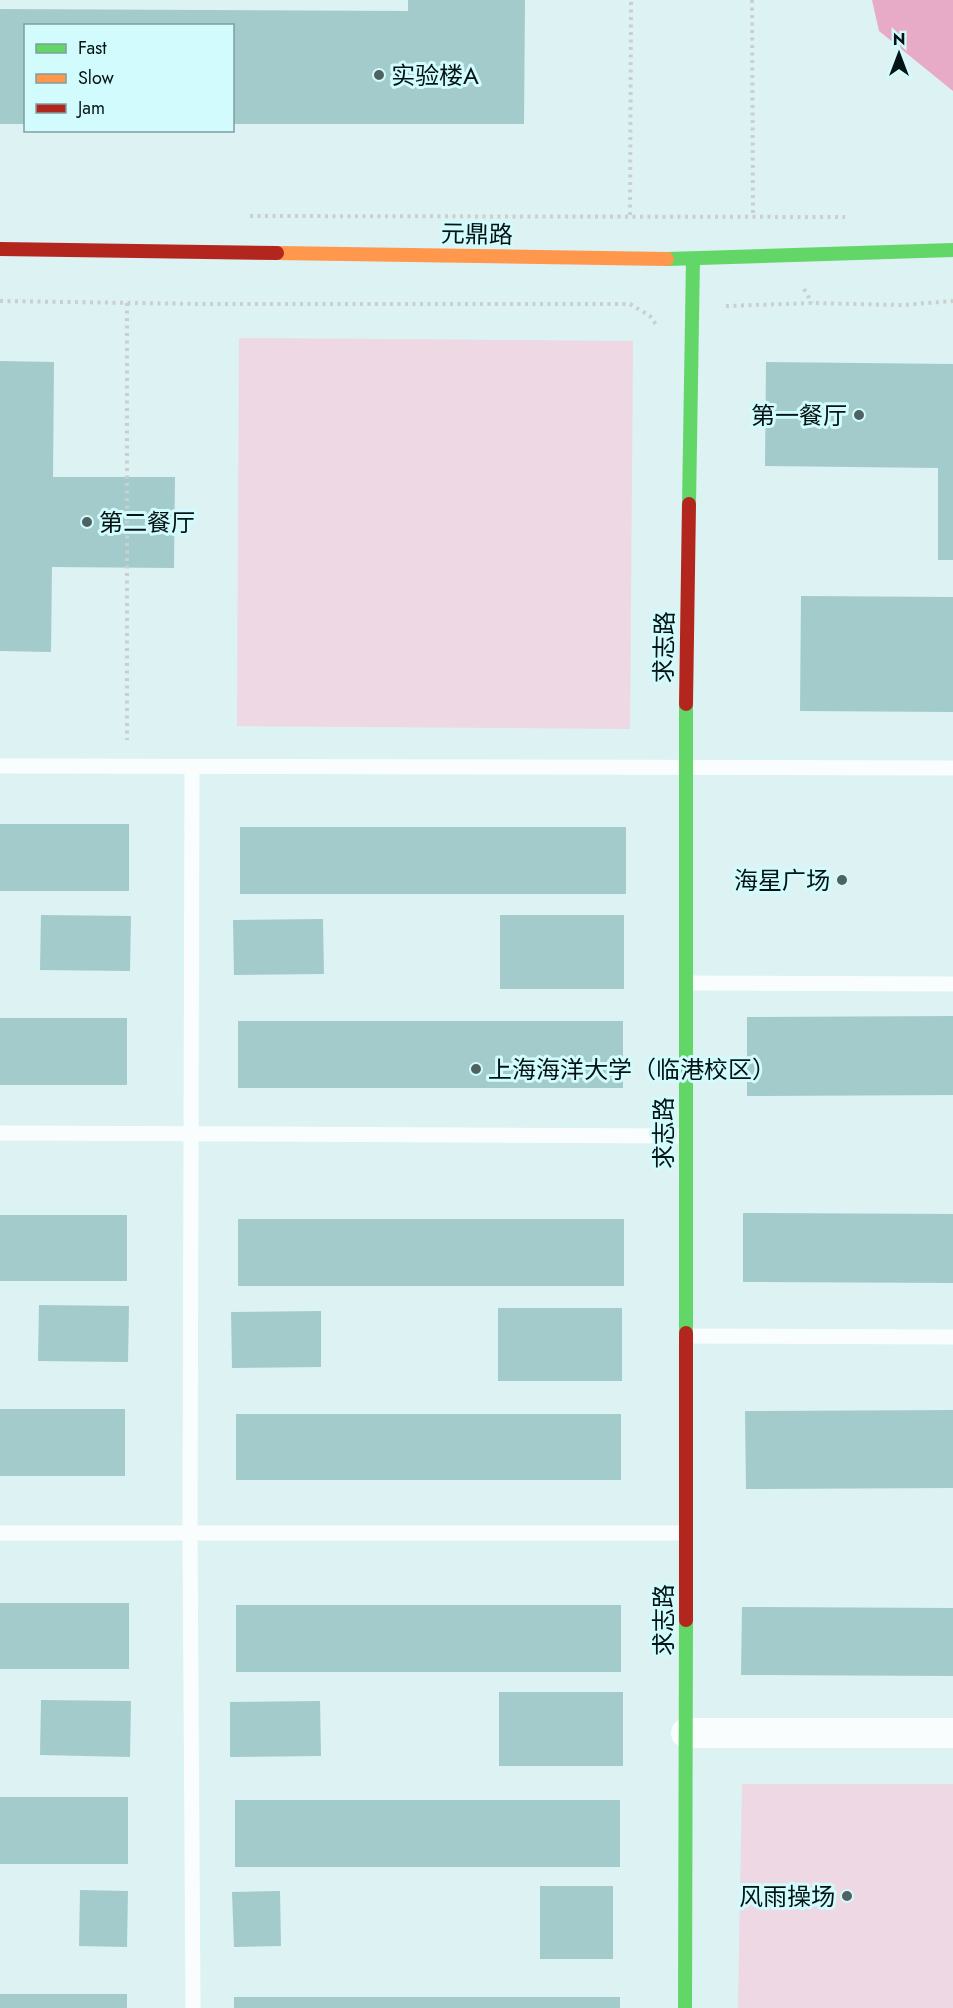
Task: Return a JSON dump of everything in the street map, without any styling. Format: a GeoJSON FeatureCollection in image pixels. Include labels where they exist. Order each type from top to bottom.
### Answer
{"type":"FeatureCollection","features":[{"type":"Feature","properties":{"kind":"street","name":"元鼎路"},"geometry":{"type":"LineString","coordinates":[[0,249],[693,259],[953,250]]}},
{"type":"Feature","properties":{"kind":"street","name":"求志路"},"geometry":{"type":"LineString","coordinates":[[685,2008],[687,983],[685,767],[693,259]]}},
{"type":"Feature","properties":{"kind":"street"},"geometry":{"type":"LineString","coordinates":[[686,1732],[953,1733]]}},
{"type":"Feature","properties":{"kind":"lane"},"geometry":{"type":"LineString","coordinates":[[0,766],[953,768]]}},
{"type":"Feature","properties":{"kind":"lane"},"geometry":{"type":"LineString","coordinates":[[192,767],[190,1534],[193,2008]]}},
{"type":"Feature","properties":{"kind":"lane"},"geometry":{"type":"LineString","coordinates":[[687,983],[953,984]]}},
{"type":"Feature","properties":{"kind":"lane"},"geometry":{"type":"LineString","coordinates":[[0,1133],[686,1136]]}},
{"type":"Feature","properties":{"kind":"lane"},"geometry":{"type":"LineString","coordinates":[[686,1336],[953,1337]]}},
{"type":"Feature","properties":{"kind":"lane"},"geometry":{"type":"LineString","coordinates":[[0,1533],[686,1533]]}},
{"type":"Feature","properties":{"kind":"path"},"geometry":{"type":"LineString","coordinates":[[630,216],[631,0]]}},
{"type":"Feature","properties":{"kind":"path"},"geometry":{"type":"LineString","coordinates":[[752,0],[753,216]]}},
{"type":"Feature","properties":{"kind":"path"},"geometry":{"type":"LineString","coordinates":[[239,216],[854,217]]}},
{"type":"Feature","properties":{"kind":"path"},"geometry":{"type":"LineString","coordinates":[[0,301],[630,304],[650,316],[660,331]]}},
{"type":"Feature","properties":{"kind":"path"},"geometry":{"type":"LineString","coordinates":[[650,316],[664,305],[720,307],[812,303],[903,305],[953,301]]}},
{"type":"Feature","properties":{"kind":"path"},"geometry":{"type":"LineString","coordinates":[[127,303],[127,766]]}},
{"type":"Feature","properties":{"kind":"shaded area"},"geometry":{"type":"Polygon","coordinates":[[[872,0],[953,0],[953,91],[879,31],[872,0]]]}},
{"type":"Feature","properties":{"kind":"shaded area"},"geometry":{"type":"Polygon","coordinates":[[[239,338],[633,341],[630,729],[237,726],[239,338]]]}},
{"type":"Feature","properties":{"kind":"shaded area","name":"风雨操场"},"geometry":{"type":"Polygon","coordinates":[[[742,1784],[953,1784],[953,2008],[738,2008],[742,1784]]]}},
{"type":"Feature","properties":{"kind":"building","name":"实验楼A"},"geometry":{"type":"Polygon","coordinates":[[[408,0],[525,0],[524,124],[234,124],[234,24],[24,24],[24,124],[0,124],[0,9],[408,11],[408,0]]]}},
{"type":"Feature","properties":{"kind":"building","name":"第二餐厅"},"geometry":{"type":"Polygon","coordinates":[[[0,361],[54,362],[53,477],[175,477],[174,568],[52,567],[51,652],[0,651],[0,361]]]}},
{"type":"Feature","properties":{"kind":"building","name":"第一餐厅"},"geometry":{"type":"Polygon","coordinates":[[[766,362],[953,364],[953,560],[938,560],[938,468],[765,466],[766,362]]]}},
{"type":"Feature","properties":{"kind":"building"},"geometry":{"type":"Polygon","coordinates":[[[801,596],[953,597],[953,712],[800,711],[801,596]]]}},
{"type":"Feature","properties":{"kind":"building"},"geometry":{"type":"Polygon","coordinates":[[[0,824],[129,824],[129,891],[0,891],[0,824]]]}},
{"type":"Feature","properties":{"kind":"building"},"geometry":{"type":"Polygon","coordinates":[[[240,827],[626,827],[626,894],[240,894],[240,827]]]}},
{"type":"Feature","properties":{"kind":"building"},"geometry":{"type":"Polygon","coordinates":[[[41,915],[131,916],[130,971],[40,970],[41,915]]]}},
{"type":"Feature","properties":{"kind":"building"},"geometry":{"type":"Polygon","coordinates":[[[500,915],[624,915],[624,989],[500,989],[500,915]]]}},
{"type":"Feature","properties":{"kind":"building"},"geometry":{"type":"Polygon","coordinates":[[[323,919],[324,974],[234,975],[233,920],[323,919]]]}},
{"type":"Feature","properties":{"kind":"building"},"geometry":{"type":"Polygon","coordinates":[[[953,1016],[953,1095],[747,1096],[747,1017],[953,1016]]]}},
{"type":"Feature","properties":{"kind":"building"},"geometry":{"type":"Polygon","coordinates":[[[0,1018],[127,1018],[127,1085],[0,1085],[0,1018]]]}},
{"type":"Feature","properties":{"kind":"building"},"geometry":{"type":"Polygon","coordinates":[[[238,1021],[623,1021],[623,1088],[238,1088],[238,1021]]]}},
{"type":"Feature","properties":{"kind":"building"},"geometry":{"type":"Polygon","coordinates":[[[743,1213],[953,1214],[953,1283],[743,1282],[743,1213]]]}},
{"type":"Feature","properties":{"kind":"building"},"geometry":{"type":"Polygon","coordinates":[[[0,1215],[127,1215],[127,1281],[0,1281],[0,1215]]]}},
{"type":"Feature","properties":{"kind":"building"},"geometry":{"type":"Polygon","coordinates":[[[238,1219],[624,1219],[624,1286],[238,1286],[238,1219]]]}},
{"type":"Feature","properties":{"kind":"building"},"geometry":{"type":"Polygon","coordinates":[[[39,1305],[129,1306],[128,1362],[38,1361],[39,1305]]]}},
{"type":"Feature","properties":{"kind":"building"},"geometry":{"type":"Polygon","coordinates":[[[498,1308],[622,1308],[622,1381],[498,1381],[498,1308]]]}},
{"type":"Feature","properties":{"kind":"building"},"geometry":{"type":"Polygon","coordinates":[[[321,1311],[321,1367],[232,1368],[231,1312],[321,1311]]]}},
{"type":"Feature","properties":{"kind":"building"},"geometry":{"type":"Polygon","coordinates":[[[0,1409],[125,1409],[125,1476],[0,1476],[0,1409]]]}},
{"type":"Feature","properties":{"kind":"building"},"geometry":{"type":"Polygon","coordinates":[[[953,1410],[953,1488],[746,1489],[745,1411],[953,1410]]]}},
{"type":"Feature","properties":{"kind":"building"},"geometry":{"type":"Polygon","coordinates":[[[236,1414],[621,1414],[621,1480],[236,1480],[236,1414]]]}},
{"type":"Feature","properties":{"kind":"building"},"geometry":{"type":"Polygon","coordinates":[[[0,1603],[129,1603],[129,1669],[0,1669],[0,1603]]]}},
{"type":"Feature","properties":{"kind":"building"},"geometry":{"type":"Polygon","coordinates":[[[236,1605],[621,1605],[621,1672],[236,1672],[236,1605]]]}},
{"type":"Feature","properties":{"kind":"building"},"geometry":{"type":"Polygon","coordinates":[[[742,1607],[953,1608],[953,1676],[741,1675],[742,1607]]]}},
{"type":"Feature","properties":{"kind":"building"},"geometry":{"type":"Polygon","coordinates":[[[499,1692],[623,1692],[623,1766],[499,1766],[499,1692]]]}},
{"type":"Feature","properties":{"kind":"building"},"geometry":{"type":"Polygon","coordinates":[[[41,1700],[131,1701],[130,1757],[40,1755],[41,1700]]]}},
{"type":"Feature","properties":{"kind":"building"},"geometry":{"type":"Polygon","coordinates":[[[320,1701],[321,1756],[230,1757],[230,1702],[320,1701]]]}},
{"type":"Feature","properties":{"kind":"building"},"geometry":{"type":"Polygon","coordinates":[[[0,1797],[128,1797],[128,1864],[0,1864],[0,1797]]]}},
{"type":"Feature","properties":{"kind":"building"},"geometry":{"type":"Polygon","coordinates":[[[235,1800],[620,1800],[620,1867],[235,1867],[235,1800]]]}},
{"type":"Feature","properties":{"kind":"building"},"geometry":{"type":"Polygon","coordinates":[[[540,1886],[613,1886],[613,1959],[540,1959],[540,1886]]]}},
{"type":"Feature","properties":{"kind":"building"},"geometry":{"type":"Polygon","coordinates":[[[80,1890],[128,1891],[127,1947],[79,1946],[80,1890]]]}},
{"type":"Feature","properties":{"kind":"building"},"geometry":{"type":"Polygon","coordinates":[[[280,1891],[281,1946],[234,1947],[232,1892],[280,1891]]]}},
{"type":"Feature","properties":{"kind":"building"},"geometry":{"type":"Polygon","coordinates":[[[0,1994],[127,1994],[127,2008],[0,2008],[0,1994]]]}},
{"type":"Feature","properties":{"kind":"building"},"geometry":{"type":"Polygon","coordinates":[[[234,1997],[620,1997],[620,2008],[234,2008],[234,1997]]]}},
{"type":"Feature","properties":{"kind":"traffic: fast"},"geometry":{"type":"LineString","coordinates":[[667,259],[953,250]]}},
{"type":"Feature","properties":{"kind":"traffic: fast"},"geometry":{"type":"LineString","coordinates":[[689,504],[693,259]]}},
{"type":"Feature","properties":{"kind":"traffic: fast"},"geometry":{"type":"LineString","coordinates":[[686,704],[686,1333]]}},
{"type":"Feature","properties":{"kind":"traffic: fast"},"geometry":{"type":"LineString","coordinates":[[685,2008],[686,1620]]}},
{"type":"Feature","properties":{"kind":"traffic: slow"},"geometry":{"type":"LineString","coordinates":[[277,253],[667,259]]}},
{"type":"Feature","properties":{"kind":"traffic: jam"},"geometry":{"type":"LineString","coordinates":[[0,249],[277,253]]}},
{"type":"Feature","properties":{"kind":"traffic: jam"},"geometry":{"type":"LineString","coordinates":[[686,704],[689,504]]}},
{"type":"Feature","properties":{"kind":"traffic: jam"},"geometry":{"type":"LineString","coordinates":[[686,1333],[686,1620]]}},
{"type":"Feature","properties":{"kind":"place","name":"实验楼A"},"geometry":{"type":"Point","coordinates":[379,75]}},
{"type":"Feature","properties":{"kind":"place","name":"第一餐厅"},"geometry":{"type":"Point","coordinates":[859,415]}},
{"type":"Feature","properties":{"kind":"place","name":"第二餐厅"},"geometry":{"type":"Point","coordinates":[87,522]}},
{"type":"Feature","properties":{"kind":"place","name":"海星广场"},"geometry":{"type":"Point","coordinates":[842,880]}},
{"type":"Feature","properties":{"kind":"place","name":"上海海洋大学（临港校区）"},"geometry":{"type":"Point","coordinates":[476,1069]}},
{"type":"Feature","properties":{"kind":"place","name":"风雨操场"},"geometry":{"type":"Point","coordinates":[847,1896]}}]}
